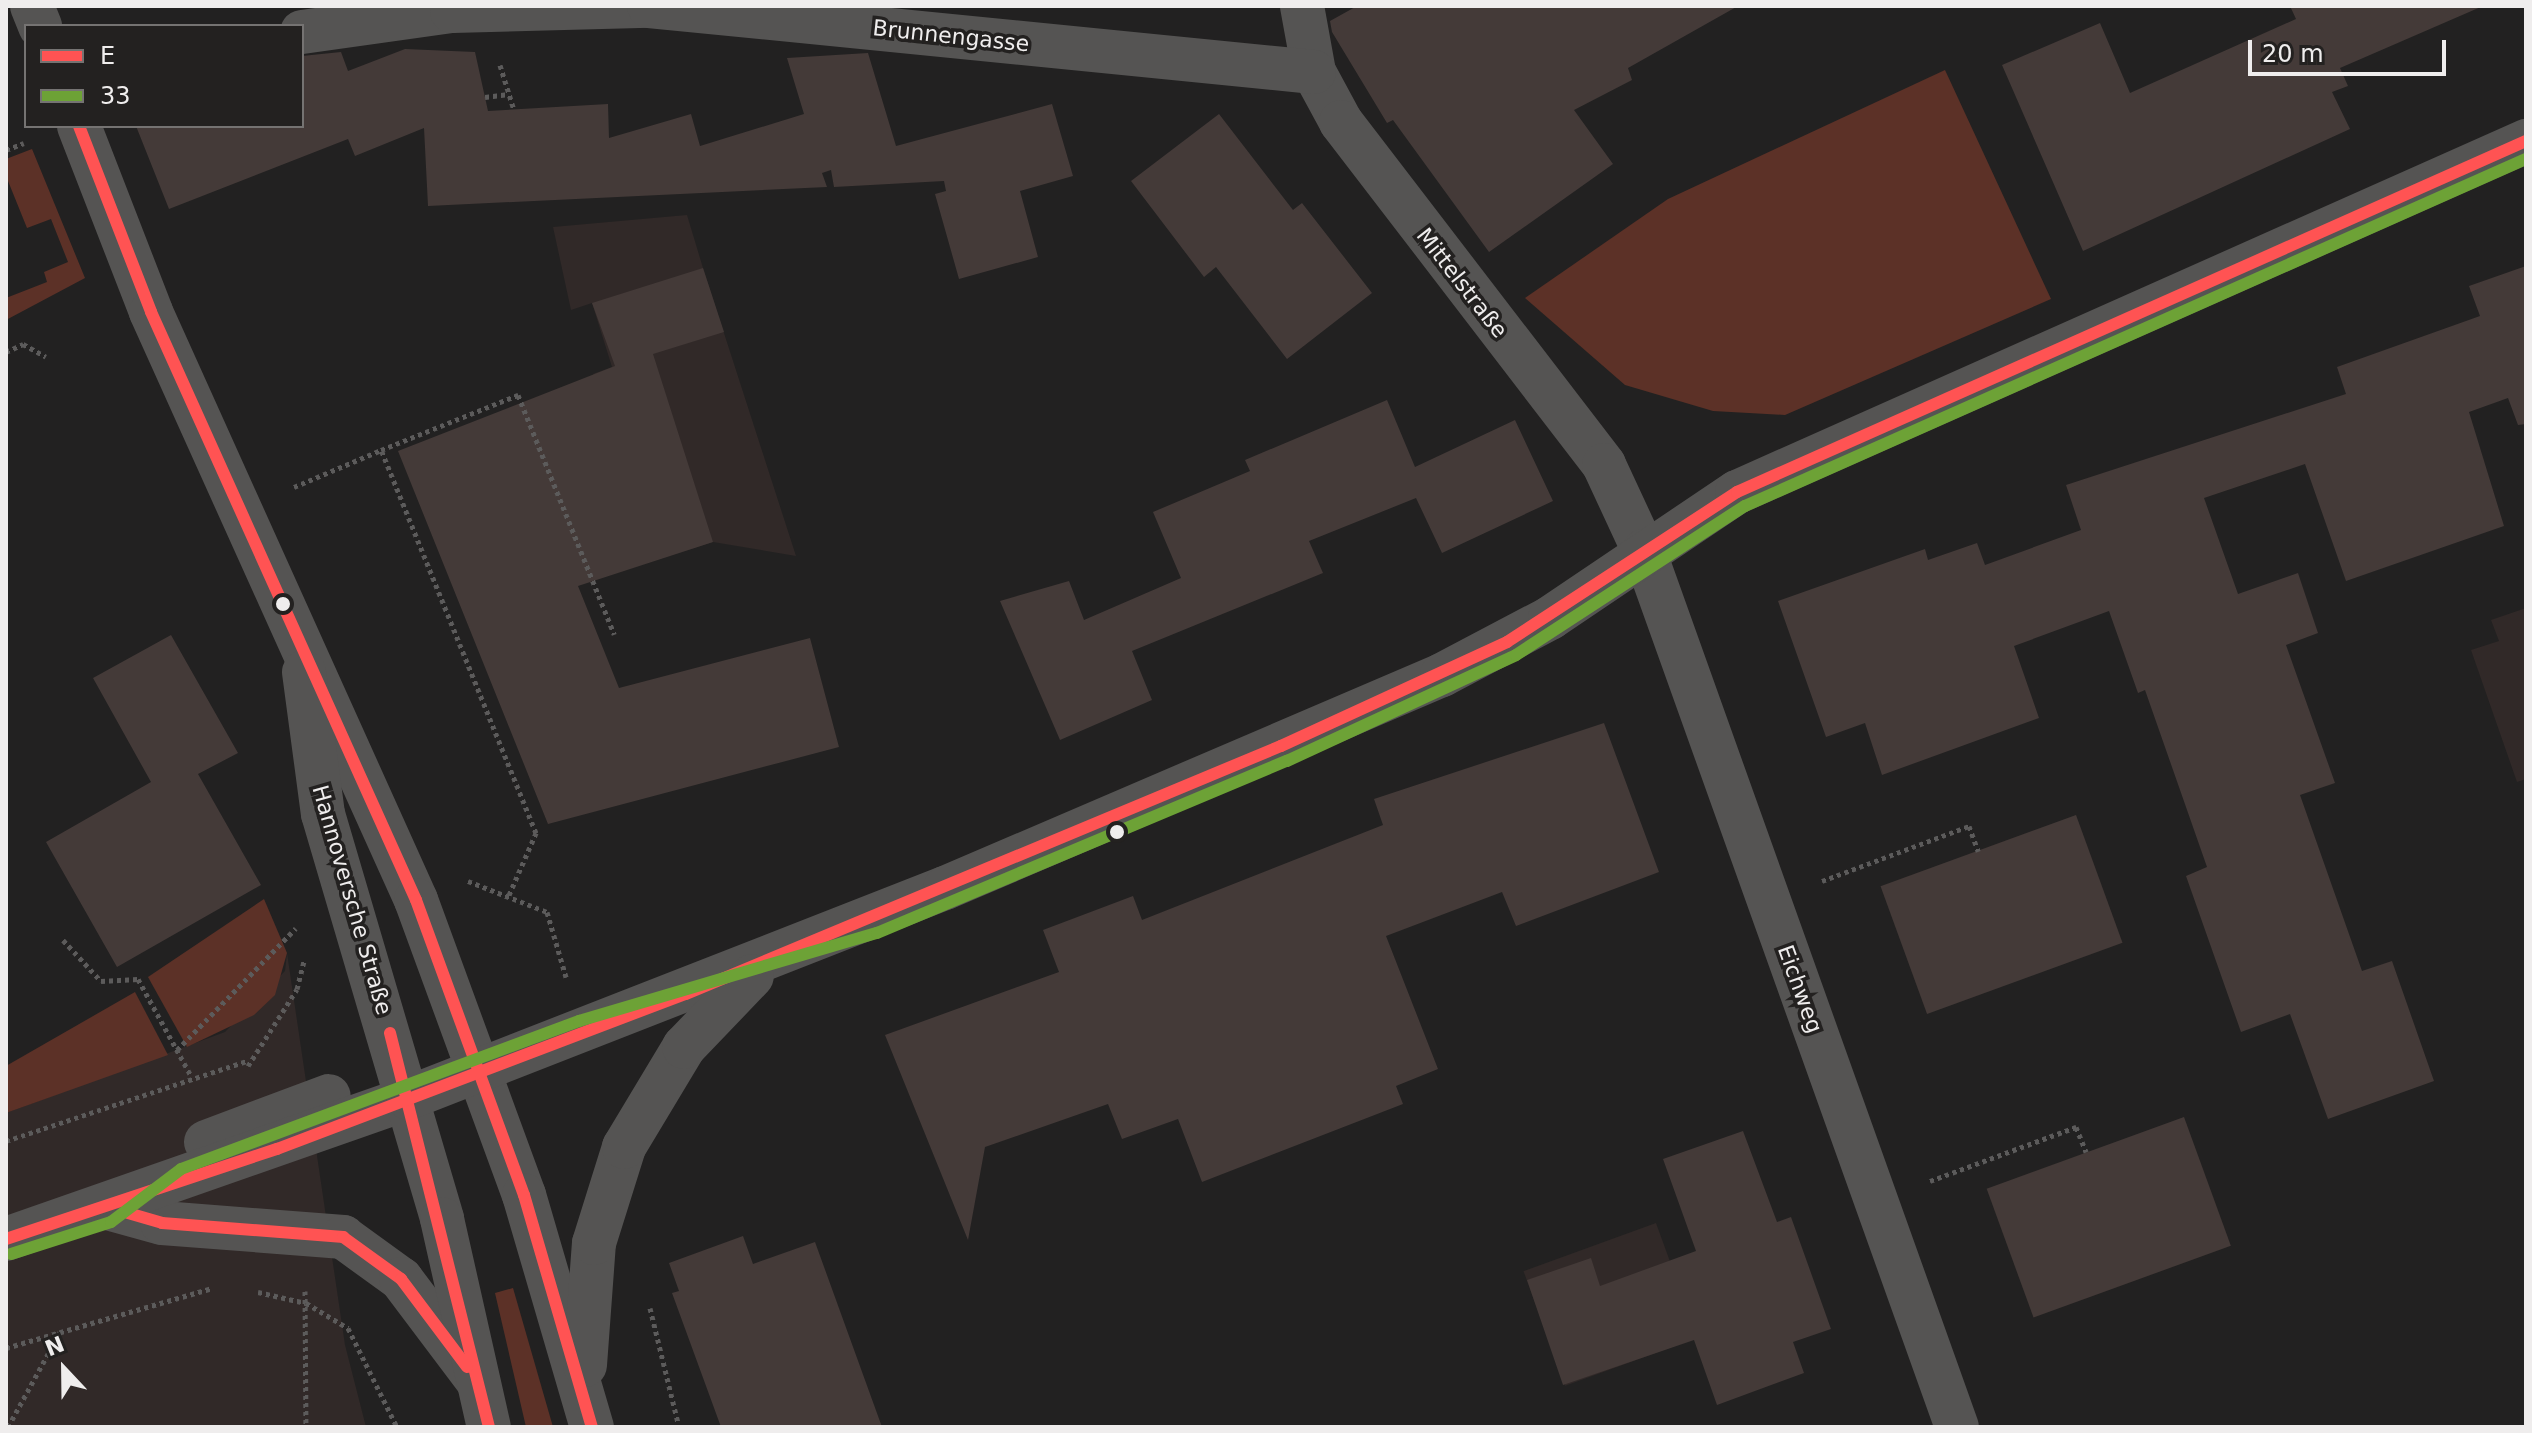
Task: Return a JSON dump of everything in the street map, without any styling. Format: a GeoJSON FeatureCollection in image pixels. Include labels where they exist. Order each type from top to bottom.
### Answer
{"type":"FeatureCollection","features":[{"type":"Feature","properties":{"kind":"street","name":"Brunnengasse"},"geometry":{"type":"LineString","coordinates":[[304,32],[452,11],[649,6],[1314,72]]}},
{"type":"Feature","properties":{"kind":"street","name":"Mittelstraße"},"geometry":{"type":"LineString","coordinates":[[1302,6],[1314,72],[1394,197],[1604,465],[1644,551]]}},
{"type":"Feature","properties":{"kind":"street","name":"Hannoversche Straße"},"geometry":{"type":"LineString","coordinates":[[80,128],[151,312],[243,508],[302,650],[373,793],[476,1057],[588,1411]]}},
{"type":"Feature","properties":{"kind":"street"},"geometry":{"type":"LineString","coordinates":[[6,1239],[104,1207],[173,1155],[404,1084],[476,1057],[607,995],[781,950],[945,888],[1442,675],[1550,618],[1644,551],[1737,492],[2526,141]]}},
{"type":"Feature","properties":{"kind":"street","name":"Eichweg"},"geometry":{"type":"LineString","coordinates":[[1644,551],[1957,1427]]}},
{"type":"Feature","properties":{"kind":"street","name":"Hannoversche Straße"},"geometry":{"type":"LineString","coordinates":[[302,650],[323,814],[404,1084],[489,1427]]}},
{"type":"Feature","properties":{"kind":"street"},"geometry":{"type":"LineString","coordinates":[[588,1411],[594,1243],[624,1147],[684,1047],[781,950]]}},
{"type":"Feature","properties":{"kind":"street"},"geometry":{"type":"LineString","coordinates":[[104,1207],[162,1223],[343,1237],[401,1279],[478,1381]]}},
{"type":"Feature","properties":{"kind":"path"},"geometry":{"type":"LineString","coordinates":[[485,97],[509,94]]}},
{"type":"Feature","properties":{"kind":"path"},"geometry":{"type":"LineString","coordinates":[[6,352],[23,344],[46,357]]}},
{"type":"Feature","properties":{"kind":"path"},"geometry":{"type":"LineString","coordinates":[[243,508],[518,395],[614,634]]}},
{"type":"Feature","properties":{"kind":"path"},"geometry":{"type":"LineString","coordinates":[[381,450],[536,833],[509,895]]}},
{"type":"Feature","properties":{"kind":"path"},"geometry":{"type":"LineString","coordinates":[[1769,900],[1969,826],[1978,851]]}},
{"type":"Feature","properties":{"kind":"path"},"geometry":{"type":"LineString","coordinates":[[177,1050],[298,926],[303,936]]}},
{"type":"Feature","properties":{"kind":"path"},"geometry":{"type":"LineString","coordinates":[[63,940],[101,981],[138,979],[191,1076]]}},
{"type":"Feature","properties":{"kind":"path"},"geometry":{"type":"LineString","coordinates":[[6,1141],[191,1076],[246,1061]]}},
{"type":"Feature","properties":{"kind":"path"},"geometry":{"type":"LineString","coordinates":[[1876,1200],[2076,1127],[2086,1152]]}},
{"type":"Feature","properties":{"kind":"path"},"geometry":{"type":"LineString","coordinates":[[6,1348],[188,1289],[227,1289]]}},
{"type":"Feature","properties":{"kind":"path"},"geometry":{"type":"LineString","coordinates":[[251,1291],[306,1303],[348,1328],[397,1427]]}},
{"type":"Feature","properties":{"kind":"path"},"geometry":{"type":"LineString","coordinates":[[306,1303],[306,1427]]}},
{"type":"Feature","properties":{"kind":"path"},"geometry":{"type":"LineString","coordinates":[[8,1427],[62,1329]]}},
{"type":"Feature","properties":{"kind":"shaded area"},"geometry":{"type":"Polygon","coordinates":[[[1945,70],[2051,299],[1785,415],[1713,411],[1625,385],[1525,298],[1668,199],[1945,70]]]}},
{"type":"Feature","properties":{"kind":"shaded area"},"geometry":{"type":"Polygon","coordinates":[[[32,149],[85,278],[6,320],[6,298],[47,282],[44,272],[68,262],[51,219],[27,228],[6,176],[6,159],[32,149]]]}},
{"type":"Feature","properties":{"kind":"shaded area"},"geometry":{"type":"Polygon","coordinates":[[[687,215],[796,556],[713,542],[653,561],[593,374],[612,367],[592,303],[571,310],[553,227],[687,215]]]}},
{"type":"Feature","properties":{"kind":"shaded area"},"geometry":{"type":"Polygon","coordinates":[[[2526,608],[2526,779],[2517,782],[2471,650],[2499,641],[2491,620],[2526,608]]]}},
{"type":"Feature","properties":{"kind":"shaded area"},"geometry":{"type":"Polygon","coordinates":[[[264,899],[287,953],[275,995],[254,1015],[187,1047],[148,977],[264,899]]]}},
{"type":"Feature","properties":{"kind":"shaded area"},"geometry":{"type":"Polygon","coordinates":[[[287,953],[345,1345],[366,1427],[6,1427],[6,1113],[225,1032],[285,971],[287,953]]]}},
{"type":"Feature","properties":{"kind":"shaded area"},"geometry":{"type":"Polygon","coordinates":[[[135,992],[168,1055],[6,1113],[6,1066],[135,992]]]}},
{"type":"Feature","properties":{"kind":"shaded area"},"geometry":{"type":"Polygon","coordinates":[[[1656,1223],[1698,1338],[1565,1386],[1524,1271],[1656,1223]]]}},
{"type":"Feature","properties":{"kind":"shaded area"},"geometry":{"type":"Polygon","coordinates":[[[513,1288],[553,1427],[526,1427],[495,1293],[513,1288]]]}},
{"type":"Feature","properties":{"kind":"building"},"geometry":{"type":"Polygon","coordinates":[[[1357,6],[1738,6],[1628,68],[1632,80],[1574,110],[1613,164],[1489,252],[1393,120],[1387,123],[1332,32],[1330,21],[1357,6]]]}},
{"type":"Feature","properties":{"kind":"building"},"geometry":{"type":"Polygon","coordinates":[[[2290,6],[2483,6],[2340,68],[2348,86],[2332,92],[2350,129],[2083,251],[2002,65],[2100,23],[2130,93],[2296,19],[2290,6]]]}},
{"type":"Feature","properties":{"kind":"building"},"geometry":{"type":"Polygon","coordinates":[[[405,49],[475,52],[488,111],[608,104],[609,138],[691,114],[700,146],[804,114],[787,58],[868,53],[896,146],[1052,104],[1073,176],[1020,191],[1038,257],[959,279],[935,194],[946,191],[944,181],[834,187],[831,170],[822,173],[827,187],[428,206],[424,128],[355,156],[348,139],[169,209],[137,128],[304,128],[304,56],[341,52],[348,71],[405,49]]]}},
{"type":"Feature","properties":{"kind":"building"},"geometry":{"type":"Polygon","coordinates":[[[1219,114],[1293,210],[1302,203],[1372,293],[1287,359],[1216,267],[1204,277],[1131,181],[1219,114]]]}},
{"type":"Feature","properties":{"kind":"building"},"geometry":{"type":"Polygon","coordinates":[[[2526,266],[2526,424],[2518,425],[2508,398],[2469,412],[2504,526],[2346,581],[2305,464],[2204,498],[2238,594],[2298,573],[2318,633],[2286,645],[2335,783],[2300,795],[2362,971],[2392,961],[2434,1081],[2328,1119],[2290,1014],[2241,1032],[2186,876],[2207,867],[2145,690],[2138,693],[2109,611],[2014,646],[2039,718],[1882,775],[1865,723],[1826,737],[1778,601],[1925,549],[1928,560],[1977,543],[1985,565],[2081,530],[2066,485],[2346,394],[2337,367],[2480,316],[2469,286],[2526,266]]]}},
{"type":"Feature","properties":{"kind":"building"},"geometry":{"type":"Polygon","coordinates":[[[703,268],[724,332],[653,354],[713,542],[578,586],[619,688],[810,638],[839,747],[548,824],[398,451],[615,366],[592,303],[703,268]]]}},
{"type":"Feature","properties":{"kind":"building"},"geometry":{"type":"Polygon","coordinates":[[[1387,400],[1415,467],[1515,420],[1553,501],[1442,553],[1416,498],[1309,541],[1323,573],[1132,651],[1152,700],[1060,740],[1000,601],[1069,581],[1084,620],[1181,578],[1153,512],[1250,471],[1245,460],[1387,400]]]}},
{"type":"Feature","properties":{"kind":"building"},"geometry":{"type":"Polygon","coordinates":[[[171,635],[238,753],[198,774],[261,885],[117,967],[46,842],[151,782],[93,678],[171,635]]]}},
{"type":"Feature","properties":{"kind":"building"},"geometry":{"type":"Polygon","coordinates":[[[1604,723],[1659,872],[1516,926],[1502,892],[1386,936],[1438,1069],[1396,1086],[1403,1104],[1202,1182],[1178,1119],[1122,1139],[1108,1104],[985,1147],[968,1240],[885,1035],[1059,972],[1043,930],[1133,896],[1142,920],[1383,825],[1374,799],[1604,723]]]}},
{"type":"Feature","properties":{"kind":"building"},"geometry":{"type":"Polygon","coordinates":[[[2076,815],[2123,943],[1927,1014],[1881,886],[2076,815]]]}},
{"type":"Feature","properties":{"kind":"building"},"geometry":{"type":"Polygon","coordinates":[[[2184,1117],[2231,1246],[2034,1318],[1987,1189],[2184,1117]]]}},
{"type":"Feature","properties":{"kind":"building"},"geometry":{"type":"Polygon","coordinates":[[[1743,1131],[1777,1222],[1791,1217],[1831,1329],[1793,1342],[1804,1373],[1717,1405],[1694,1340],[1563,1385],[1527,1280],[1591,1258],[1600,1286],[1696,1251],[1663,1159],[1743,1131]]]}},
{"type":"Feature","properties":{"kind":"building"},"geometry":{"type":"Polygon","coordinates":[[[743,1236],[753,1264],[815,1242],[882,1427],[721,1427],[672,1293],[679,1291],[669,1263],[743,1236]]]}},
{"type":"Feature","properties":{"kind":"transit line","name":"E"},"geometry":{"type":"LineString","coordinates":[[80,128],[151,312],[416,900],[524,1195],[592,1427]]}},
{"type":"Feature","properties":{"kind":"transit line","name":"E"},"geometry":{"type":"LineString","coordinates":[[6,1239],[277,1149],[686,994],[1281,746],[1507,642],[1737,492],[2526,141]]}},
{"type":"Feature","properties":{"kind":"transit line","name":"33"},"geometry":{"type":"LineString","coordinates":[[11,1254],[111,1222],[181,1169],[579,1021],[877,933],[1287,761],[1516,655],[1745,506],[2526,159]]}},
{"type":"Feature","properties":{"kind":"transit line","name":"E"},"geometry":{"type":"LineString","coordinates":[[390,1033],[489,1427]]}},
{"type":"Feature","properties":{"kind":"transit line","name":"E"},"geometry":{"type":"LineString","coordinates":[[128,1213],[162,1223],[343,1237],[401,1279],[467,1367]]}}]}
